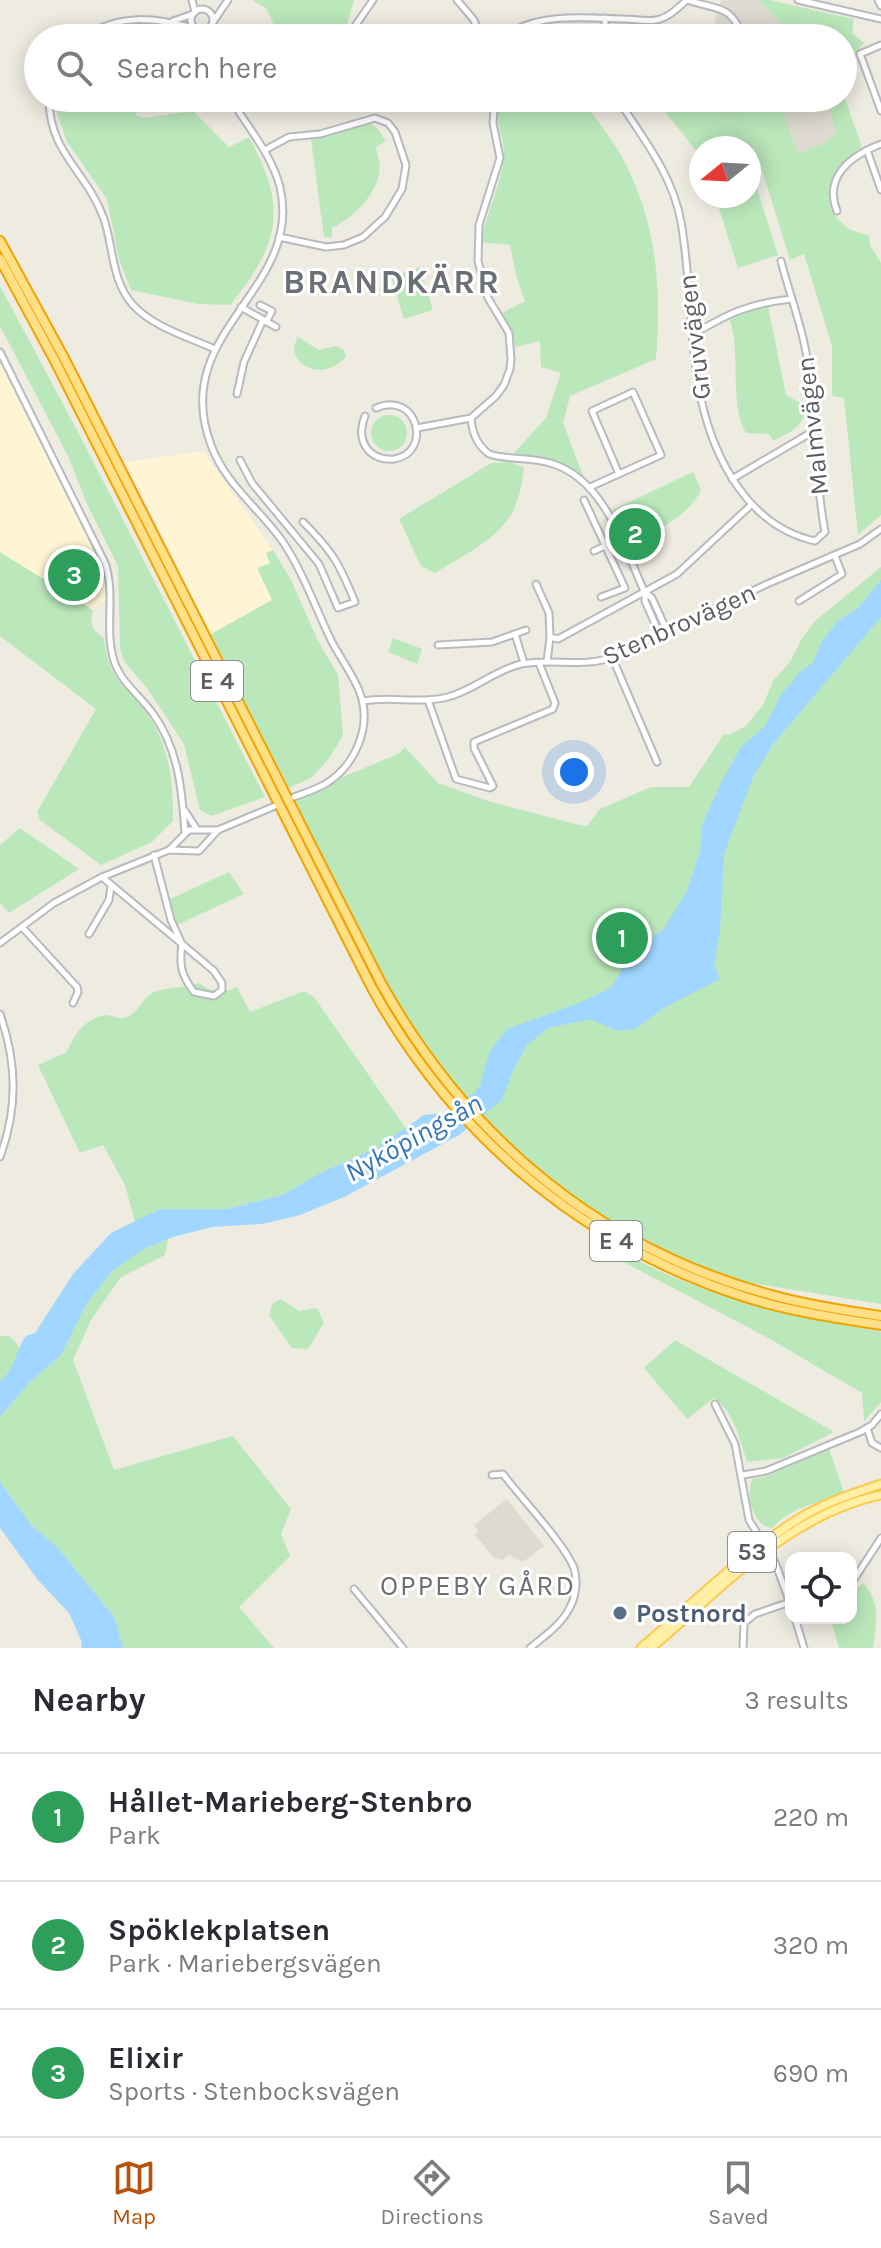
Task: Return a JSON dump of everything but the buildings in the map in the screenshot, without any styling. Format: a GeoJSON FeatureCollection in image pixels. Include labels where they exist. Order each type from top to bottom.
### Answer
{"type":"FeatureCollection","features":[{"type":"Feature","properties":{"kind":"highway","name":"E 4"},"geometry":{"type":"LineString","coordinates":[[0,241],[64,358],[381,983],[449,1094]]}},
{"type":"Feature","properties":{"kind":"highway","name":"E 4"},"geometry":{"type":"LineString","coordinates":[[0,259],[55,361],[372,988],[418,1062],[516,1170],[563,1207],[650,1259],[747,1298],[793,1310],[881,1325]]}},
{"type":"Feature","properties":{"kind":"highway","name":"E 4"},"geometry":{"type":"LineString","coordinates":[[488,1137],[600,1221],[652,1250],[756,1291],[799,1302],[881,1314]]}},
{"type":"Feature","properties":{"kind":"main road","name":"53"},"geometry":{"type":"LineString","coordinates":[[641,1648],[810,1513],[881,1484]]}},
{"type":"Feature","properties":{"kind":"main road","name":"53"},"geometry":{"type":"LineString","coordinates":[[651,1648],[766,1546],[830,1511],[881,1495]]}},
{"type":"Feature","properties":{"kind":"street"},"geometry":{"type":"LineString","coordinates":[[192,0],[194,24]]}},
{"type":"Feature","properties":{"kind":"street"},"geometry":{"type":"LineString","coordinates":[[201,0],[208,11],[210,24]]}},
{"type":"Feature","properties":{"kind":"street"},"geometry":{"type":"LineString","coordinates":[[355,24],[373,0]]}},
{"type":"Feature","properties":{"kind":"street"},"geometry":{"type":"LineString","coordinates":[[457,0],[476,24]]}},
{"type":"Feature","properties":{"kind":"street"},"geometry":{"type":"LineString","coordinates":[[537,24],[605,18],[656,20],[672,13],[687,0],[723,9],[734,16],[738,24]]}},
{"type":"Feature","properties":{"kind":"street"},"geometry":{"type":"LineString","coordinates":[[798,0],[881,19]]}},
{"type":"Feature","properties":{"kind":"street"},"geometry":{"type":"LineString","coordinates":[[878,0],[881,6]]}},
{"type":"Feature","properties":{"kind":"street"},"geometry":{"type":"LineString","coordinates":[[173,21],[227,2]]}},
{"type":"Feature","properties":{"kind":"street"},"geometry":{"type":"LineString","coordinates":[[211,24],[227,2]]}},
{"type":"Feature","properties":{"kind":"street"},"geometry":{"type":"LineString","coordinates":[[117,24],[145,18],[181,24]]}},
{"type":"Feature","properties":{"kind":"street"},"geometry":{"type":"LineString","coordinates":[[605,18],[605,24]]}},
{"type":"Feature","properties":{"kind":"street"},"geometry":{"type":"LineString","coordinates":[[881,45],[860,54],[881,111]]}},
{"type":"Feature","properties":{"kind":"street"},"geometry":{"type":"LineString","coordinates":[[51,112],[53,131],[62,152],[94,194],[105,222],[113,265],[121,287],[135,308],[215,349]]}},
{"type":"Feature","properties":{"kind":"street"},"geometry":{"type":"LineString","coordinates":[[239,112],[265,150],[281,196],[279,237],[269,268],[227,326],[215,349],[204,393],[205,421],[211,445],[228,478],[282,541],[303,577],[363,701],[362,732],[352,758],[330,780],[294,797]]}},
{"type":"Feature","properties":{"kind":"street"},"geometry":{"type":"LineString","coordinates":[[417,429],[471,418],[496,396],[510,369],[509,333],[485,290],[477,250],[482,213],[500,158],[494,112]]}},
{"type":"Feature","properties":{"kind":"street","name":"Gruvvägen"},"geometry":{"type":"LineString","coordinates":[[626,112],[658,160],[674,195],[681,222],[702,410],[715,450],[751,505],[787,531],[815,541]]}},
{"type":"Feature","properties":{"kind":"street"},"geometry":{"type":"LineString","coordinates":[[265,150],[289,137],[320,134],[375,118],[388,123],[395,132],[406,165],[402,189],[385,217],[363,237],[344,245],[326,247],[279,237]]}},
{"type":"Feature","properties":{"kind":"street"},"geometry":{"type":"LineString","coordinates":[[837,211],[833,188],[842,167],[881,144]]}},
{"type":"Feature","properties":{"kind":"street"},"geometry":{"type":"LineString","coordinates":[[867,150],[881,190]]}},
{"type":"Feature","properties":{"kind":"street","name":"Malmvägen"},"geometry":{"type":"LineString","coordinates":[[781,261],[806,353],[811,391],[817,491],[825,532],[815,541]]}},
{"type":"Feature","properties":{"kind":"street"},"geometry":{"type":"LineString","coordinates":[[692,335],[739,309],[791,299]]}},
{"type":"Feature","properties":{"kind":"street"},"geometry":{"type":"LineString","coordinates":[[237,394],[244,362],[272,311],[260,305]]}},
{"type":"Feature","properties":{"kind":"street"},"geometry":{"type":"LineString","coordinates":[[241,307],[276,327]]}},
{"type":"Feature","properties":{"kind":"street"},"geometry":{"type":"LineString","coordinates":[[0,352],[103,556],[110,579],[110,641],[114,661],[121,675],[153,713],[168,740],[178,770],[187,850]]}},
{"type":"Feature","properties":{"kind":"street"},"geometry":{"type":"LineString","coordinates":[[590,487],[619,474],[661,455],[633,392],[592,411],[619,474]]}},
{"type":"Feature","properties":{"kind":"street"},"geometry":{"type":"LineString","coordinates":[[365,416],[362,440],[373,455],[381,459],[399,458],[407,453],[416,438],[414,420],[402,407],[393,404],[376,408]]}},
{"type":"Feature","properties":{"kind":"street"},"geometry":{"type":"LineString","coordinates":[[471,418],[476,438],[489,454],[551,463],[590,487],[620,539],[660,635]]}},
{"type":"Feature","properties":{"kind":"street"},"geometry":{"type":"LineString","coordinates":[[732,479],[812,432]]}},
{"type":"Feature","properties":{"kind":"street"},"geometry":{"type":"LineString","coordinates":[[240,460],[252,483],[319,564],[338,608],[355,602],[330,550],[303,522]]}},
{"type":"Feature","properties":{"kind":"street"},"geometry":{"type":"LineString","coordinates":[[584,500],[625,588],[601,597]]}},
{"type":"Feature","properties":{"kind":"street"},"geometry":{"type":"LineString","coordinates":[[550,637],[558,639],[677,574],[751,505]]}},
{"type":"Feature","properties":{"kind":"street","name":"Stenbrovägen"},"geometry":{"type":"LineString","coordinates":[[363,701],[389,697],[428,700],[454,695],[524,663],[589,663],[612,657],[767,584],[835,556],[881,529]]}},
{"type":"Feature","properties":{"kind":"street"},"geometry":{"type":"LineString","coordinates":[[282,541],[294,533]]}},
{"type":"Feature","properties":{"kind":"street"},"geometry":{"type":"LineString","coordinates":[[594,551],[620,539]]}},
{"type":"Feature","properties":{"kind":"street"},"geometry":{"type":"LineString","coordinates":[[799,601],[842,574],[835,556]]}},
{"type":"Feature","properties":{"kind":"street"},"geometry":{"type":"LineString","coordinates":[[536,584],[548,607],[550,637],[547,662]]}},
{"type":"Feature","properties":{"kind":"street"},"geometry":{"type":"LineString","coordinates":[[645,593],[652,598],[667,631]]}},
{"type":"Feature","properties":{"kind":"street"},"geometry":{"type":"LineString","coordinates":[[438,645],[492,642],[526,630]]}},
{"type":"Feature","properties":{"kind":"street"},"geometry":{"type":"LineString","coordinates":[[515,634],[524,663]]}},
{"type":"Feature","properties":{"kind":"street"},"geometry":{"type":"LineString","coordinates":[[612,657],[657,762]]}},
{"type":"Feature","properties":{"kind":"street"},"geometry":{"type":"LineString","coordinates":[[428,700],[456,779],[490,788],[493,786],[474,742],[553,709],[555,703],[539,663]]}},
{"type":"Feature","properties":{"kind":"street"},"geometry":{"type":"LineString","coordinates":[[183,806],[206,841]]}},
{"type":"Feature","properties":{"kind":"street"},"geometry":{"type":"LineString","coordinates":[[0,943],[54,903],[102,877],[169,850],[199,851],[218,830],[275,806]]}},
{"type":"Feature","properties":{"kind":"street"},"geometry":{"type":"LineString","coordinates":[[169,850],[184,836],[199,830],[218,830]]}},
{"type":"Feature","properties":{"kind":"street"},"geometry":{"type":"LineString","coordinates":[[102,877],[110,883],[182,944],[205,963],[222,983],[222,990],[214,996],[194,992],[182,977],[179,963],[182,944],[171,920],[154,855]]}},
{"type":"Feature","properties":{"kind":"street"},"geometry":{"type":"LineString","coordinates":[[89,934],[109,900],[112,891],[110,883]]}},
{"type":"Feature","properties":{"kind":"street"},"geometry":{"type":"LineString","coordinates":[[22,927],[77,987],[73,1003]]}},
{"type":"Feature","properties":{"kind":"street"},"geometry":{"type":"LineString","coordinates":[[0,1014],[12,1053],[15,1084],[9,1132],[0,1157]]}},
{"type":"Feature","properties":{"kind":"street"},"geometry":{"type":"LineString","coordinates":[[715,1404],[735,1444],[749,1520],[766,1546],[785,1589]]}},
{"type":"Feature","properties":{"kind":"street"},"geometry":{"type":"LineString","coordinates":[[743,1475],[766,1471],[867,1428],[881,1414]]}},
{"type":"Feature","properties":{"kind":"street"},"geometry":{"type":"LineString","coordinates":[[867,1428],[872,1443],[881,1448]]}},
{"type":"Feature","properties":{"kind":"street"},"geometry":{"type":"LineString","coordinates":[[492,1475],[503,1474],[573,1567],[576,1582],[569,1610],[561,1622],[530,1648]]}},
{"type":"Feature","properties":{"kind":"street"},"geometry":{"type":"LineString","coordinates":[[857,1575],[881,1538]]}},
{"type":"Feature","properties":{"kind":"street"},"geometry":{"type":"LineString","coordinates":[[354,1589],[403,1648]]}},
{"type":"Feature","properties":{"kind":"street"},"geometry":{"type":"LineString","coordinates":[[743,1648],[744,1623],[755,1614],[785,1605]]}},
{"type":"Feature","properties":{"kind":"street"},"geometry":{"type":"LineString","coordinates":[[797,1624],[804,1648]]}},
{"type":"Feature","properties":{"kind":"shaded area"},"geometry":{"type":"Polygon","coordinates":[[[721,0],[758,0],[782,24],[717,24],[714,22],[721,0]]]}},
{"type":"Feature","properties":{"kind":"shaded area"},"geometry":{"type":"Polygon","coordinates":[[[749,112],[830,112],[836,133],[824,143],[797,154],[749,112]]]}},
{"type":"Feature","properties":{"kind":"shaded area"},"geometry":{"type":"Polygon","coordinates":[[[0,359],[100,557],[107,599],[93,610],[0,552],[0,359]]]}},
{"type":"Feature","properties":{"kind":"shaded area"},"geometry":{"type":"Polygon","coordinates":[[[203,451],[273,550],[266,554],[270,563],[272,600],[211,634],[126,462],[203,451]]]}},
{"type":"Feature","properties":{"kind":"shaded area"},"geometry":{"type":"Polygon","coordinates":[[[507,1499],[544,1546],[523,1562],[509,1555],[502,1560],[493,1557],[475,1535],[479,1531],[474,1525],[507,1499]]]}},
{"type":"Feature","properties":{"kind":"green space"},"geometry":{"type":"Polygon","coordinates":[[[252,0],[354,0],[347,24],[273,24],[266,8],[252,0]]]}},
{"type":"Feature","properties":{"kind":"green space"},"geometry":{"type":"Polygon","coordinates":[[[758,0],[854,19],[853,24],[782,24],[758,0]]]}},
{"type":"Feature","properties":{"kind":"green space"},"geometry":{"type":"Polygon","coordinates":[[[857,37],[864,43],[857,51],[857,37]]]}},
{"type":"Feature","properties":{"kind":"green space"},"geometry":{"type":"Polygon","coordinates":[[[57,112],[135,112],[143,118],[194,112],[229,147],[249,137],[270,185],[273,225],[260,263],[230,305],[198,304],[131,290],[119,259],[107,199],[67,142],[57,112]]]}},
{"type":"Feature","properties":{"kind":"green space"},"geometry":{"type":"Polygon","coordinates":[[[591,112],[624,161],[639,194],[652,240],[658,310],[656,359],[570,396],[563,423],[584,478],[553,460],[514,453],[546,418],[561,373],[541,367],[540,341],[516,347],[502,313],[525,301],[510,245],[482,242],[504,155],[497,113],[591,112]]]}},
{"type":"Feature","properties":{"kind":"green space"},"geometry":{"type":"Polygon","coordinates":[[[665,112],[783,112],[798,154],[824,143],[836,133],[830,112],[850,112],[862,147],[836,173],[831,183],[830,205],[845,226],[869,236],[870,245],[881,263],[881,515],[858,535],[844,398],[832,396],[832,346],[804,254],[790,260],[761,166],[761,136],[689,136],[689,142],[665,112]]]}},
{"type":"Feature","properties":{"kind":"green space"},"geometry":{"type":"Polygon","coordinates":[[[370,123],[386,141],[376,147],[380,167],[377,182],[362,206],[332,228],[332,237],[324,237],[311,139],[370,123]]]}},
{"type":"Feature","properties":{"kind":"green space"},"geometry":{"type":"Polygon","coordinates":[[[761,201],[778,255],[738,268],[719,208],[761,208],[761,201]]]}},
{"type":"Feature","properties":{"kind":"green space"},"geometry":{"type":"Polygon","coordinates":[[[420,267],[433,310],[404,319],[391,277],[420,267]]]}},
{"type":"Feature","properties":{"kind":"green space"},"geometry":{"type":"Polygon","coordinates":[[[0,286],[265,797],[211,816],[200,810],[184,744],[147,688],[124,661],[120,648],[118,566],[87,504],[68,456],[0,326],[0,286]]]}},
{"type":"Feature","properties":{"kind":"green space"},"geometry":{"type":"Polygon","coordinates":[[[768,306],[786,395],[804,405],[806,412],[797,426],[773,441],[769,434],[746,433],[741,421],[730,320],[751,309],[768,306]]]}},
{"type":"Feature","properties":{"kind":"green space"},"geometry":{"type":"Polygon","coordinates":[[[298,337],[319,350],[336,346],[343,349],[346,356],[327,369],[307,367],[296,355],[298,337]]]}},
{"type":"Feature","properties":{"kind":"green space"},"geometry":{"type":"Polygon","coordinates":[[[389,415],[402,420],[407,433],[402,446],[389,451],[376,446],[371,433],[376,420],[389,415]]]}},
{"type":"Feature","properties":{"kind":"green space"},"geometry":{"type":"Polygon","coordinates":[[[511,462],[524,468],[517,500],[507,521],[478,546],[435,573],[421,566],[399,519],[491,463],[511,462]]]}},
{"type":"Feature","properties":{"kind":"green space"},"geometry":{"type":"Polygon","coordinates":[[[693,472],[701,490],[694,501],[677,518],[641,544],[634,554],[612,510],[693,472]]]}},
{"type":"Feature","properties":{"kind":"green space"},"geometry":{"type":"Polygon","coordinates":[[[273,550],[338,675],[343,736],[327,761],[311,778],[289,788],[211,634],[272,600],[257,568],[270,563],[266,553],[273,550]]]}},
{"type":"Feature","properties":{"kind":"green space"},"geometry":{"type":"Polygon","coordinates":[[[0,552],[93,610],[92,627],[104,638],[110,666],[153,723],[164,747],[171,783],[173,821],[152,842],[101,865],[40,820],[37,812],[96,709],[0,636],[0,552]]]}},
{"type":"Feature","properties":{"kind":"green space"},"geometry":{"type":"Polygon","coordinates":[[[881,567],[881,1304],[739,1281],[654,1247],[613,1224],[526,1161],[495,1133],[426,1051],[386,986],[292,798],[398,754],[405,747],[438,783],[488,801],[579,825],[587,826],[600,809],[651,787],[689,787],[724,734],[729,735],[746,726],[763,705],[773,681],[790,662],[815,621],[881,567]]]}},
{"type":"Feature","properties":{"kind":"green space"},"geometry":{"type":"Polygon","coordinates":[[[393,638],[422,649],[417,664],[388,652],[393,638]]]}},
{"type":"Feature","properties":{"kind":"green space"},"geometry":{"type":"Polygon","coordinates":[[[20,828],[79,869],[9,913],[0,903],[0,845],[20,828]]]}},
{"type":"Feature","properties":{"kind":"green space"},"geometry":{"type":"Polygon","coordinates":[[[229,872],[244,894],[177,925],[168,900],[229,872]]]}},
{"type":"Feature","properties":{"kind":"green space"},"geometry":{"type":"Polygon","coordinates":[[[199,983],[218,991],[237,987],[250,1012],[304,991],[314,997],[407,1130],[282,1195],[227,1209],[160,1209],[135,1222],[125,1185],[103,1145],[80,1153],[38,1065],[67,1052],[77,1034],[92,1019],[106,1015],[124,1018],[134,1013],[152,993],[199,983]]]}},
{"type":"Feature","properties":{"kind":"green space"},"geometry":{"type":"Polygon","coordinates":[[[168,1239],[165,1255],[121,1277],[91,1320],[73,1360],[114,1470],[233,1436],[291,1509],[281,1534],[290,1556],[239,1607],[274,1648],[123,1648],[115,1618],[57,1547],[31,1525],[0,1482],[0,1417],[30,1382],[61,1355],[86,1305],[112,1271],[144,1249],[168,1239]]]}},
{"type":"Feature","properties":{"kind":"green space"},"geometry":{"type":"Polygon","coordinates":[[[624,1253],[685,1282],[749,1303],[881,1332],[881,1402],[864,1421],[862,1393],[770,1339],[616,1258],[617,1254],[624,1253]]]}},
{"type":"Feature","properties":{"kind":"green space"},"geometry":{"type":"Polygon","coordinates":[[[281,1299],[299,1311],[317,1308],[324,1323],[308,1349],[292,1348],[269,1315],[272,1304],[281,1299]]]}},
{"type":"Feature","properties":{"kind":"green space"},"geometry":{"type":"Polygon","coordinates":[[[0,1336],[9,1336],[19,1346],[14,1365],[0,1381],[0,1336]]]}},
{"type":"Feature","properties":{"kind":"green space"},"geometry":{"type":"Polygon","coordinates":[[[675,1340],[834,1432],[783,1458],[747,1462],[735,1427],[721,1404],[714,1398],[687,1419],[644,1368],[675,1340]]]}},
{"type":"Feature","properties":{"kind":"green space"},"geometry":{"type":"Polygon","coordinates":[[[829,1449],[844,1492],[796,1510],[773,1528],[760,1522],[750,1502],[752,1479],[767,1476],[829,1449]]]}},
{"type":"Feature","properties":{"kind":"green space"},"geometry":{"type":"Polygon","coordinates":[[[863,1583],[875,1605],[873,1648],[839,1648],[832,1624],[857,1624],[857,1588],[863,1583]]]}},
{"type":"Feature","properties":{"kind":"water","name":"Nyköpingsån"},"geometry":{"type":"Polygon","coordinates":[[[881,580],[881,617],[773,744],[753,777],[724,854],[720,929],[714,965],[720,979],[665,1007],[635,1029],[617,1031],[590,1019],[548,1028],[527,1045],[502,1100],[459,1135],[346,1196],[300,1215],[262,1224],[212,1227],[173,1237],[144,1249],[112,1271],[86,1305],[61,1355],[30,1382],[0,1417],[0,1381],[9,1371],[22,1342],[26,1336],[35,1333],[73,1274],[111,1233],[160,1209],[227,1209],[282,1195],[322,1172],[378,1147],[424,1115],[443,1113],[468,1099],[480,1086],[489,1053],[507,1029],[611,988],[630,956],[663,930],[687,891],[700,851],[702,825],[741,747],[765,726],[781,695],[813,662],[822,641],[839,620],[859,607],[881,580]]]}},
{"type":"Feature","properties":{"kind":"water"},"geometry":{"type":"Polygon","coordinates":[[[0,1482],[31,1525],[57,1547],[115,1618],[123,1648],[81,1648],[82,1642],[69,1613],[38,1580],[0,1528],[0,1482]]]}},
{"type":"Feature","properties":{"kind":"place","name":"Spöklekplatsen"},"geometry":{"type":"Point","coordinates":[635,534]}},
{"type":"Feature","properties":{"kind":"place","name":"Elixir"},"geometry":{"type":"Point","coordinates":[74,575]}},
{"type":"Feature","properties":{"kind":"place","name":"Hållet-Marieberg-Stenbro"},"geometry":{"type":"Point","coordinates":[622,938]}},
{"type":"Feature","properties":{"kind":"place","name":"Postnord"},"geometry":{"type":"Point","coordinates":[620,1613]}},
{"type":"Feature","properties":{"kind":"district","name":"BRANDKÄRR"},"geometry":{"type":"Point","coordinates":[392,281]}},
{"type":"Feature","properties":{"kind":"district","name":"OPPEBY GÅRD"},"geometry":{"type":"Point","coordinates":[478,1585]}}]}
